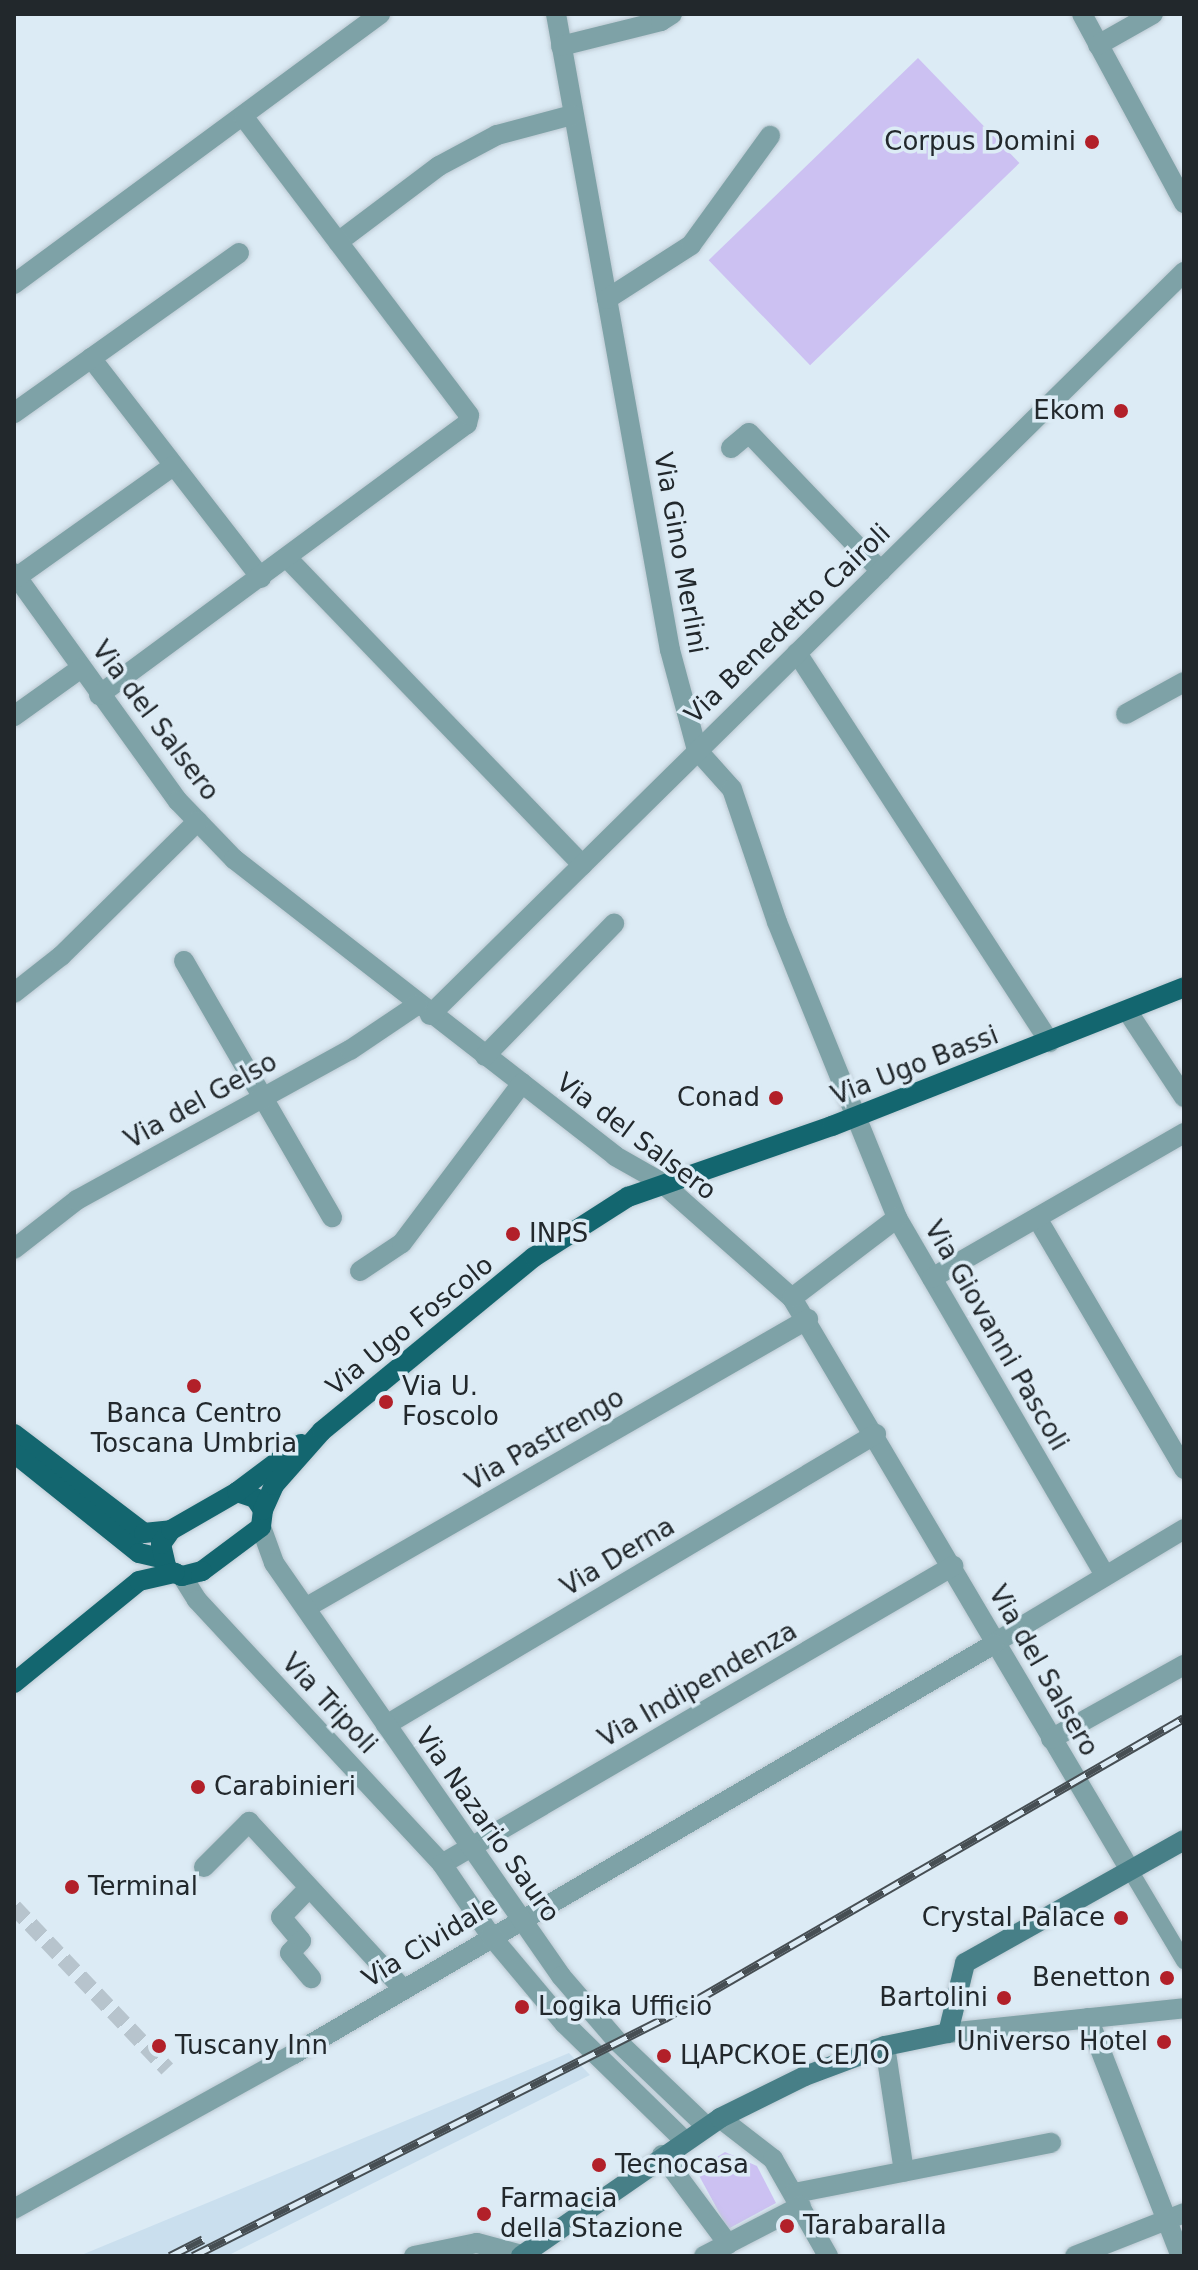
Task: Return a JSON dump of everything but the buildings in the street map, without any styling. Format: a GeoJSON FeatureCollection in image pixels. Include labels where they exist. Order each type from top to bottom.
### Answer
{"type":"FeatureCollection","features":[{"type":"Feature","properties":{"kind":"main road","name":"Via Ugo Bassi"},"geometry":{"type":"LineString","coordinates":[[661,1182],[744,1159],[1128,1012],[1184,987]]}},
{"type":"Feature","properties":{"kind":"main road","name":"Via Ugo Foscolo"},"geometry":{"type":"LineString","coordinates":[[316,1437],[534,1257],[574,1229],[661,1182]]}},
{"type":"Feature","properties":{"kind":"main road"},"geometry":{"type":"LineString","coordinates":[[14,1434],[144,1533],[171,1530],[237,1492],[316,1437]]}},
{"type":"Feature","properties":{"kind":"main road"},"geometry":{"type":"LineString","coordinates":[[14,1453],[139,1553],[173,1569],[202,1571],[262,1518],[274,1485],[316,1437]]}},
{"type":"Feature","properties":{"kind":"main road"},"geometry":{"type":"LineString","coordinates":[[237,1492],[255,1498],[262,1518]]}},
{"type":"Feature","properties":{"kind":"main road"},"geometry":{"type":"LineString","coordinates":[[171,1530],[161,1544],[173,1569]]}},
{"type":"Feature","properties":{"kind":"main road"},"geometry":{"type":"LineString","coordinates":[[14,1683],[139,1581],[173,1569]]}},
{"type":"Feature","properties":{"kind":"main road"},"geometry":{"type":"LineString","coordinates":[[531,2253],[662,2155],[713,2122],[885,2046],[948,2033],[965,1963],[1184,1840]]}},
{"type":"Feature","properties":{"kind":"street"},"geometry":{"type":"LineString","coordinates":[[14,284],[380,14]]}},
{"type":"Feature","properties":{"kind":"street","name":"Via Gino Merlini"},"geometry":{"type":"LineString","coordinates":[[556,14],[670,650],[697,750],[732,789],[777,922],[855,1117]]}},
{"type":"Feature","properties":{"kind":"street"},"geometry":{"type":"LineString","coordinates":[[561,46],[661,21],[672,14]]}},
{"type":"Feature","properties":{"kind":"street"},"geometry":{"type":"LineString","coordinates":[[1082,14],[1184,203]]}},
{"type":"Feature","properties":{"kind":"street"},"geometry":{"type":"LineString","coordinates":[[1098,45],[1153,14]]}},
{"type":"Feature","properties":{"kind":"street"},"geometry":{"type":"LineString","coordinates":[[338,242],[439,166],[497,135],[572,115]]}},
{"type":"Feature","properties":{"kind":"street"},"geometry":{"type":"LineString","coordinates":[[99,695],[467,424],[469,415],[244,117]]}},
{"type":"Feature","properties":{"kind":"street"},"geometry":{"type":"LineString","coordinates":[[607,299],[691,245],[770,136]]}},
{"type":"Feature","properties":{"kind":"street"},"geometry":{"type":"LineString","coordinates":[[14,413],[239,253]]}},
{"type":"Feature","properties":{"kind":"street","name":"Via Benedetto Cairoli"},"geometry":{"type":"LineString","coordinates":[[424,1010],[582,865],[1184,272]]}},
{"type":"Feature","properties":{"kind":"street"},"geometry":{"type":"LineString","coordinates":[[91,358],[261,578]]}},
{"type":"Feature","properties":{"kind":"street"},"geometry":{"type":"LineString","coordinates":[[731,448],[749,433],[881,571]]}},
{"type":"Feature","properties":{"kind":"street"},"geometry":{"type":"LineString","coordinates":[[16,575],[173,466]]}},
{"type":"Feature","properties":{"kind":"street"},"geometry":{"type":"LineString","coordinates":[[287,558],[582,865]]}},
{"type":"Feature","properties":{"kind":"street","name":"Via del Salsero"},"geometry":{"type":"LineString","coordinates":[[16,575],[99,695],[198,821],[234,859],[615,1156],[661,1182],[792,1298],[808,1319],[876,1434],[1051,1739],[1184,1961]]}},
{"type":"Feature","properties":{"kind":"street"},"geometry":{"type":"LineString","coordinates":[[797,653],[1050,1042]]}},
{"type":"Feature","properties":{"kind":"street"},"geometry":{"type":"LineString","coordinates":[[14,716],[81,668]]}},
{"type":"Feature","properties":{"kind":"street"},"geometry":{"type":"LineString","coordinates":[[1126,714],[1184,682]]}},
{"type":"Feature","properties":{"kind":"street"},"geometry":{"type":"LineString","coordinates":[[14,993],[61,956],[198,821]]}},
{"type":"Feature","properties":{"kind":"street"},"geometry":{"type":"LineString","coordinates":[[485,1056],[614,924]]}},
{"type":"Feature","properties":{"kind":"street"},"geometry":{"type":"LineString","coordinates":[[184,961],[332,1217]]}},
{"type":"Feature","properties":{"kind":"street","name":"Via del Gelso"},"geometry":{"type":"LineString","coordinates":[[14,1249],[77,1200],[424,1010]]}},
{"type":"Feature","properties":{"kind":"street"},"geometry":{"type":"LineString","coordinates":[[1128,1012],[1184,1097]]}},
{"type":"Feature","properties":{"kind":"street"},"geometry":{"type":"LineString","coordinates":[[360,1271],[402,1243],[522,1083]]}},
{"type":"Feature","properties":{"kind":"street","name":"Via Giovanni Pascoli"},"geometry":{"type":"LineString","coordinates":[[855,1117],[897,1218],[1105,1575]]}},
{"type":"Feature","properties":{"kind":"street"},"geometry":{"type":"LineString","coordinates":[[932,1278],[1184,1133]]}},
{"type":"Feature","properties":{"kind":"street"},"geometry":{"type":"LineString","coordinates":[[792,1298],[897,1218]]}},
{"type":"Feature","properties":{"kind":"street"},"geometry":{"type":"LineString","coordinates":[[1037,1218],[1178,1447],[1184,1469]]}},
{"type":"Feature","properties":{"kind":"street","name":"Via Pastrengo"},"geometry":{"type":"LineString","coordinates":[[307,1607],[808,1319]]}},
{"type":"Feature","properties":{"kind":"street","name":"Via Derna"},"geometry":{"type":"LineString","coordinates":[[386,1725],[876,1434]]}},
{"type":"Feature","properties":{"kind":"street","name":"Via Nazario Sauro"},"geometry":{"type":"LineString","coordinates":[[262,1518],[274,1563],[520,1918],[618,2042],[713,2122],[773,2159],[828,2256]]}},
{"type":"Feature","properties":{"kind":"street","name":"Via Cividale"},"geometry":{"type":"LineString","coordinates":[[14,2209],[403,1989],[1184,1529]]}},
{"type":"Feature","properties":{"kind":"street","name":"Via Indipendenza"},"geometry":{"type":"LineString","coordinates":[[442,1864],[953,1566]]}},
{"type":"Feature","properties":{"kind":"street","name":"Via Tripoli"},"geometry":{"type":"LineString","coordinates":[[173,1569],[197,1600],[442,1864]]}},
{"type":"Feature","properties":{"kind":"street"},"geometry":{"type":"LineString","coordinates":[[1051,1739],[1184,1665]]}},
{"type":"Feature","properties":{"kind":"street"},"geometry":{"type":"LineString","coordinates":[[204,1867],[249,1822],[403,1989]]}},
{"type":"Feature","properties":{"kind":"street"},"geometry":{"type":"LineString","coordinates":[[442,1864],[491,1936],[564,2023],[684,2140]]}},
{"type":"Feature","properties":{"kind":"street"},"geometry":{"type":"LineString","coordinates":[[309,1888],[281,1917],[301,1941],[290,1953],[311,1978]]}},
{"type":"Feature","properties":{"kind":"street"},"geometry":{"type":"LineString","coordinates":[[948,2033],[1184,2008]]}},
{"type":"Feature","properties":{"kind":"street"},"geometry":{"type":"LineString","coordinates":[[1088,2018],[1175,2216],[1181,2256]]}},
{"type":"Feature","properties":{"kind":"street"},"geometry":{"type":"LineString","coordinates":[[885,2046],[904,2172]]}},
{"type":"Feature","properties":{"kind":"street"},"geometry":{"type":"LineString","coordinates":[[704,2256],[798,2200],[904,2172],[1051,2143]]}},
{"type":"Feature","properties":{"kind":"street"},"geometry":{"type":"LineString","coordinates":[[662,2155],[728,2244]]}},
{"type":"Feature","properties":{"kind":"street"},"geometry":{"type":"LineString","coordinates":[[1075,2256],[1175,2216]]}},
{"type":"Feature","properties":{"kind":"street"},"geometry":{"type":"LineString","coordinates":[[414,2256],[477,2243],[531,2253]]}},
{"type":"Feature","properties":{"kind":"shaded area"},"geometry":{"type":"Polygon","coordinates":[[[918,58],[1019,163],[810,365],[709,260],[918,58]]]}},
{"type":"Feature","properties":{"kind":"shaded area"},"geometry":{"type":"Polygon","coordinates":[[[569,2053],[590,2075],[227,2256],[79,2256],[569,2053]]]}},
{"type":"Feature","properties":{"kind":"shaded area"},"geometry":{"type":"Polygon","coordinates":[[[725,2152],[757,2166],[776,2203],[728,2229],[696,2170],[725,2152]]]}},
{"type":"Feature","properties":{"kind":"tunnel"},"geometry":{"type":"LineString","coordinates":[[14,1907],[167,2069]]}},
{"type":"Feature","properties":{"kind":"railway"},"geometry":{"type":"LineString","coordinates":[[193,2256],[665,2018],[1184,1718]]}},
{"type":"Feature","properties":{"kind":"railway"},"geometry":{"type":"LineString","coordinates":[[170,2256],[203,2239]]}},
{"type":"Feature","properties":{"kind":"place","name":"Corpus Domini"},"geometry":{"type":"Point","coordinates":[1092,142]}},
{"type":"Feature","properties":{"kind":"place","name":"Ekom"},"geometry":{"type":"Point","coordinates":[1121,411]}},
{"type":"Feature","properties":{"kind":"place","name":"Conad"},"geometry":{"type":"Point","coordinates":[776,1098]}},
{"type":"Feature","properties":{"kind":"place","name":"INPS"},"geometry":{"type":"Point","coordinates":[513,1234]}},
{"type":"Feature","properties":{"kind":"place","name":"Banca Centro Toscana Umbria"},"geometry":{"type":"Point","coordinates":[194,1386]}},
{"type":"Feature","properties":{"kind":"place","name":"Via U. Foscolo"},"geometry":{"type":"Point","coordinates":[386,1402]}},
{"type":"Feature","properties":{"kind":"place","name":"Carabinieri"},"geometry":{"type":"Point","coordinates":[198,1787]}},
{"type":"Feature","properties":{"kind":"place","name":"Terminal"},"geometry":{"type":"Point","coordinates":[72,1887]}},
{"type":"Feature","properties":{"kind":"place","name":"Crystal Palace"},"geometry":{"type":"Point","coordinates":[1121,1918]}},
{"type":"Feature","properties":{"kind":"place","name":"Benetton"},"geometry":{"type":"Point","coordinates":[1167,1978]}},
{"type":"Feature","properties":{"kind":"place","name":"Bartolini"},"geometry":{"type":"Point","coordinates":[1004,1998]}},
{"type":"Feature","properties":{"kind":"place","name":"Logika Ufficio"},"geometry":{"type":"Point","coordinates":[522,2007]}},
{"type":"Feature","properties":{"kind":"place","name":"Universo Hotel"},"geometry":{"type":"Point","coordinates":[1164,2042]}},
{"type":"Feature","properties":{"kind":"place","name":"Tuscany Inn"},"geometry":{"type":"Point","coordinates":[159,2046]}},
{"type":"Feature","properties":{"kind":"place","name":"ЦАРСКОЕ СЕЛО"},"geometry":{"type":"Point","coordinates":[664,2056]}},
{"type":"Feature","properties":{"kind":"place","name":"Tecnocasa"},"geometry":{"type":"Point","coordinates":[599,2165]}},
{"type":"Feature","properties":{"kind":"place","name":"Farmacia della Stazione"},"geometry":{"type":"Point","coordinates":[484,2214]}},
{"type":"Feature","properties":{"kind":"place","name":"Tarabaralla"},"geometry":{"type":"Point","coordinates":[787,2226]}}]}
